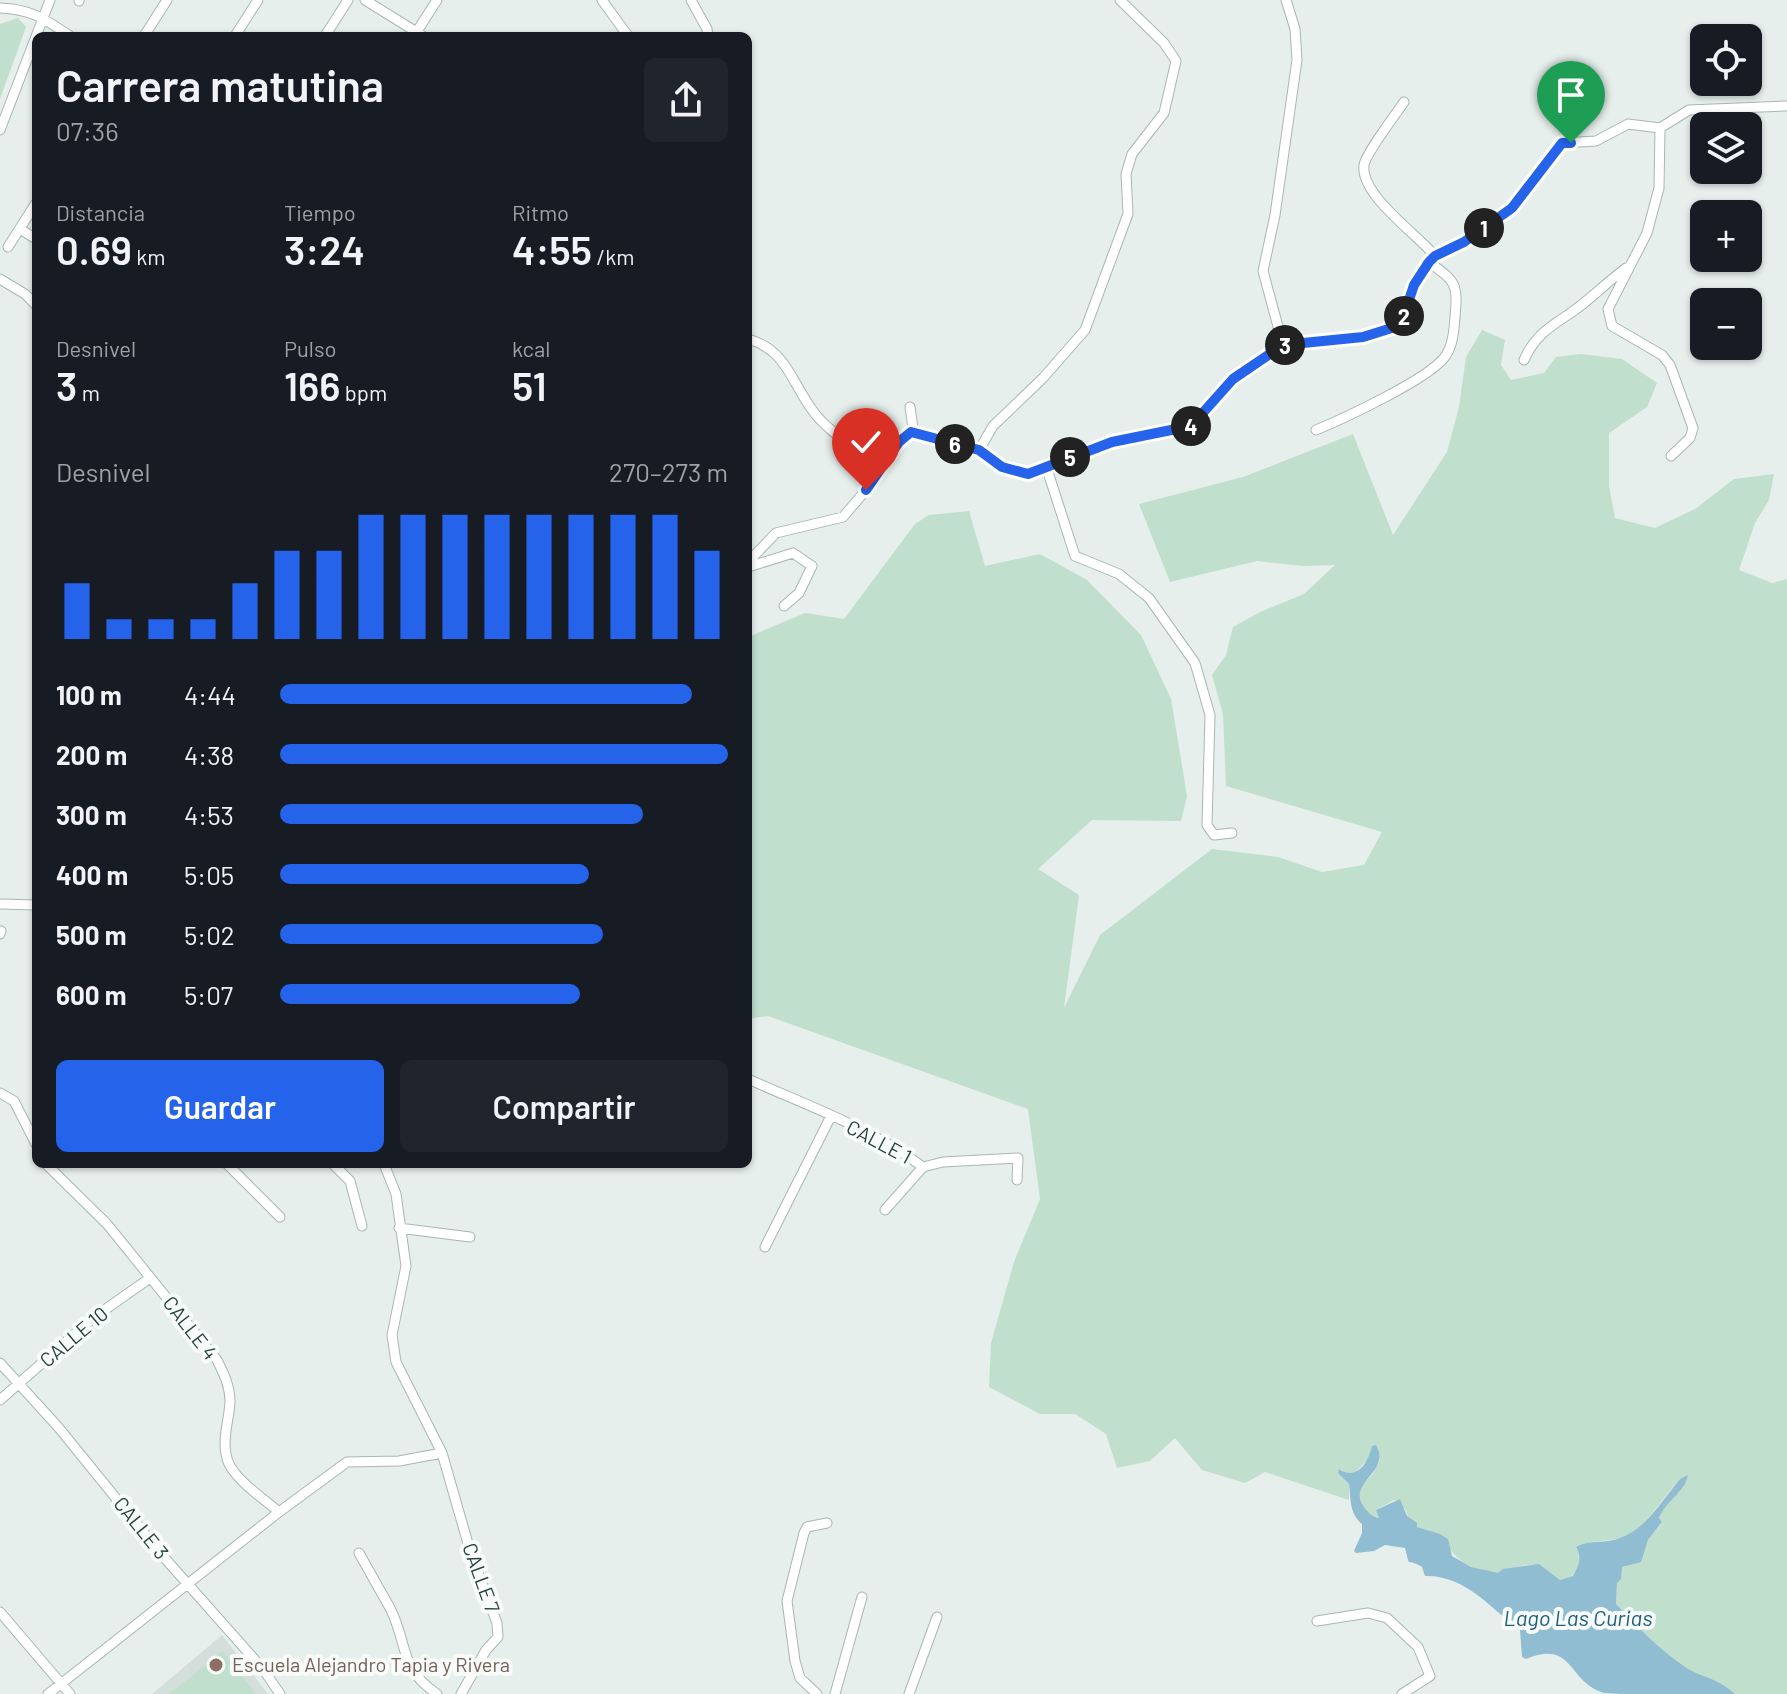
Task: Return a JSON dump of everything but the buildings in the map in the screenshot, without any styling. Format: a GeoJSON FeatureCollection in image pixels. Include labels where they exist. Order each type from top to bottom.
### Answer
{"type":"FeatureCollection","features":[{"type":"Feature","properties":{"kind":"street"},"geometry":{"type":"LineString","coordinates":[[36,32],[50,0]]}},
{"type":"Feature","properties":{"kind":"street"},"geometry":{"type":"LineString","coordinates":[[147,32],[167,0]]}},
{"type":"Feature","properties":{"kind":"street"},"geometry":{"type":"LineString","coordinates":[[238,32],[258,0]]}},
{"type":"Feature","properties":{"kind":"street"},"geometry":{"type":"LineString","coordinates":[[328,32],[348,0]]}},
{"type":"Feature","properties":{"kind":"street"},"geometry":{"type":"LineString","coordinates":[[365,0],[413,32]]}},
{"type":"Feature","properties":{"kind":"street"},"geometry":{"type":"LineString","coordinates":[[420,32],[437,0]]}},
{"type":"Feature","properties":{"kind":"street"},"geometry":{"type":"LineString","coordinates":[[602,0],[625,32]]}},
{"type":"Feature","properties":{"kind":"street"},"geometry":{"type":"LineString","coordinates":[[691,0],[707,32]]}},
{"type":"Feature","properties":{"kind":"street"},"geometry":{"type":"LineString","coordinates":[[979,450],[993,426],[1043,378],[1085,330],[1128,214],[1126,174],[1132,154],[1164,113],[1176,61],[1164,43],[1120,0]]}},
{"type":"Feature","properties":{"kind":"street"},"geometry":{"type":"LineString","coordinates":[[1283,345],[1263,271],[1275,215],[1297,60],[1295,29],[1286,0]]}},
{"type":"Feature","properties":{"kind":"street"},"geometry":{"type":"LineString","coordinates":[[0,8],[21,9],[42,17],[64,32]]}},
{"type":"Feature","properties":{"kind":"street"},"geometry":{"type":"LineString","coordinates":[[0,130],[32,44]]}},
{"type":"Feature","properties":{"kind":"street"},"geometry":{"type":"LineString","coordinates":[[1316,430],[1346,418],[1413,380],[1446,357],[1454,335],[1457,289],[1453,279],[1375,196],[1366,181],[1364,163],[1404,102]]}},
{"type":"Feature","properties":{"kind":"street"},"geometry":{"type":"LineString","coordinates":[[911,432],[979,450],[1002,467],[1028,474],[1112,442],[1191,426],[1233,379],[1283,345],[1363,337],[1395,327],[1403,318],[1414,285],[1432,259],[1464,242],[1512,208],[1562,143],[1596,141],[1628,124],[1660,128],[1689,110],[1787,106]]}},
{"type":"Feature","properties":{"kind":"street"},"geometry":{"type":"LineString","coordinates":[[1660,128],[1659,188],[1647,233],[1608,309],[1612,326],[1662,355],[1670,365],[1693,428],[1690,438],[1671,456]]}},
{"type":"Feature","properties":{"kind":"street"},"geometry":{"type":"LineString","coordinates":[[8,247],[32,210]]}},
{"type":"Feature","properties":{"kind":"street"},"geometry":{"type":"LineString","coordinates":[[20,229],[32,236]]}},
{"type":"Feature","properties":{"kind":"street"},"geometry":{"type":"LineString","coordinates":[[1524,360],[1530,345],[1546,328],[1572,312],[1629,266]]}},
{"type":"Feature","properties":{"kind":"street"},"geometry":{"type":"LineString","coordinates":[[0,279],[32,301]]}},
{"type":"Feature","properties":{"kind":"street"},"geometry":{"type":"LineString","coordinates":[[752,340],[765,344],[788,367],[814,413],[880,469]]}},
{"type":"Feature","properties":{"kind":"street"},"geometry":{"type":"LineString","coordinates":[[752,560],[776,533],[843,517],[899,442],[911,432],[910,407]]}},
{"type":"Feature","properties":{"kind":"street"},"geometry":{"type":"LineString","coordinates":[[1046,466],[1075,556],[1119,574],[1149,598],[1195,663],[1210,715],[1207,825],[1214,835],[1232,833]]}},
{"type":"Feature","properties":{"kind":"street"},"geometry":{"type":"LineString","coordinates":[[752,563],[793,553],[812,566],[799,593],[784,606]]}},
{"type":"Feature","properties":{"kind":"street"},"geometry":{"type":"LineString","coordinates":[[0,904],[32,905]]}},
{"type":"Feature","properties":{"kind":"street","name":"CALLE 1"},"geometry":{"type":"LineString","coordinates":[[752,1081],[831,1116],[906,1154],[923,1167],[943,1162],[1018,1158],[1017,1180]]}},
{"type":"Feature","properties":{"kind":"street"},"geometry":{"type":"LineString","coordinates":[[0,1093],[14,1101],[32,1136]]}},
{"type":"Feature","properties":{"kind":"street"},"geometry":{"type":"LineString","coordinates":[[765,1247],[831,1116]]}},
{"type":"Feature","properties":{"kind":"street"},"geometry":{"type":"LineString","coordinates":[[885,1210],[923,1167]]}},
{"type":"Feature","properties":{"kind":"street","name":"CALLE 4"},"geometry":{"type":"LineString","coordinates":[[50,1168],[107,1224],[217,1360],[227,1380],[230,1400],[224,1439],[229,1463],[243,1481],[279,1512]]}},
{"type":"Feature","properties":{"kind":"street"},"geometry":{"type":"LineString","coordinates":[[231,1168],[280,1217]]}},
{"type":"Feature","properties":{"kind":"street"},"geometry":{"type":"LineString","coordinates":[[337,1168],[350,1181],[362,1226]]}},
{"type":"Feature","properties":{"kind":"street","name":"CALLE 7"},"geometry":{"type":"LineString","coordinates":[[386,1168],[396,1194],[406,1266],[392,1335],[396,1362],[442,1453],[479,1579],[497,1623],[498,1637],[486,1650],[461,1694]]}},
{"type":"Feature","properties":{"kind":"street"},"geometry":{"type":"LineString","coordinates":[[399,1228],[470,1237]]}},
{"type":"Feature","properties":{"kind":"street","name":"CALLE 10"},"geometry":{"type":"LineString","coordinates":[[0,1400],[93,1318],[150,1278]]}},
{"type":"Feature","properties":{"kind":"street","name":"CALLE 3"},"geometry":{"type":"LineString","coordinates":[[0,1363],[263,1669],[280,1694]]}},
{"type":"Feature","properties":{"kind":"street"},"geometry":{"type":"LineString","coordinates":[[48,1694],[187,1583],[347,1462],[399,1461],[442,1453]]}},
{"type":"Feature","properties":{"kind":"street"},"geometry":{"type":"LineString","coordinates":[[817,1694],[800,1678],[787,1601],[807,1527],[827,1523]]}},
{"type":"Feature","properties":{"kind":"street"},"geometry":{"type":"LineString","coordinates":[[359,1553],[391,1610],[403,1639],[408,1665],[425,1686],[437,1694]]}},
{"type":"Feature","properties":{"kind":"street"},"geometry":{"type":"LineString","coordinates":[[835,1694],[862,1597]]}},
{"type":"Feature","properties":{"kind":"street"},"geometry":{"type":"LineString","coordinates":[[0,1612],[70,1694]]}},
{"type":"Feature","properties":{"kind":"street"},"geometry":{"type":"LineString","coordinates":[[1317,1621],[1368,1613],[1387,1618],[1418,1647],[1430,1676],[1402,1694]]}},
{"type":"Feature","properties":{"kind":"street"},"geometry":{"type":"LineString","coordinates":[[909,1694],[937,1617]]}},
{"type":"Feature","properties":{"kind":"shaded area","name":"Escuela Alejandro Tapia y Rivera"},"geometry":{"type":"Polygon","coordinates":[[[222,1635],[268,1694],[152,1694],[222,1635]]]}},
{"type":"Feature","properties":{"kind":"green space"},"geometry":{"type":"Polygon","coordinates":[[[18,18],[26,27],[0,99],[0,24],[18,18]]]}},
{"type":"Feature","properties":{"kind":"green space"},"geometry":{"type":"Polygon","coordinates":[[[1482,330],[1505,340],[1501,365],[1511,380],[1544,373],[1556,357],[1581,354],[1622,359],[1657,383],[1647,407],[1609,433],[1609,486],[1615,518],[1655,528],[1695,509],[1734,479],[1774,474],[1769,500],[1755,523],[1739,570],[1772,583],[1787,579],[1787,1694],[1735,1694],[1722,1684],[1691,1672],[1648,1639],[1616,1604],[1622,1567],[1641,1558],[1649,1539],[1662,1522],[1659,1518],[1662,1510],[1683,1487],[1680,1479],[1633,1532],[1576,1548],[1579,1564],[1575,1573],[1566,1579],[1560,1580],[1532,1565],[1498,1573],[1463,1562],[1440,1534],[1414,1524],[1406,1510],[1394,1500],[1376,1510],[1379,1518],[1367,1511],[1361,1502],[1361,1487],[1380,1460],[1370,1457],[1355,1473],[1349,1474],[1340,1469],[1338,1473],[1349,1484],[1349,1500],[1265,1472],[1245,1483],[1202,1470],[1175,1438],[1150,1461],[1117,1468],[1106,1434],[1075,1414],[1040,1414],[989,1387],[991,1343],[1014,1262],[1040,1199],[1028,1109],[768,1016],[752,1018],[752,635],[805,613],[844,619],[915,524],[929,515],[969,511],[985,566],[1040,554],[1087,580],[1141,635],[1171,699],[1187,796],[1181,821],[1092,820],[1038,869],[1079,895],[1064,1008],[1100,935],[1212,849],[1278,857],[1322,872],[1364,865],[1382,832],[1226,786],[1223,714],[1212,675],[1226,655],[1233,627],[1304,594],[1335,565],[1303,566],[1257,561],[1170,582],[1139,504],[1243,477],[1353,434],[1393,535],[1447,452],[1459,407],[1466,357],[1482,330]]]}},
{"type":"Feature","properties":{"kind":"green space"},"geometry":{"type":"Polygon","coordinates":[[[223,1651],[256,1694],[169,1694],[223,1651]]]}},
{"type":"Feature","properties":{"kind":"water","name":"Lago Las Curias"},"geometry":{"type":"Polygon","coordinates":[[[1376,1445],[1378,1463],[1364,1484],[1360,1498],[1371,1514],[1379,1518],[1376,1510],[1400,1499],[1407,1516],[1417,1523],[1417,1527],[1448,1539],[1452,1556],[1471,1567],[1498,1573],[1503,1569],[1539,1564],[1560,1580],[1573,1576],[1577,1569],[1579,1559],[1576,1547],[1615,1540],[1629,1534],[1653,1513],[1680,1479],[1688,1475],[1683,1487],[1662,1512],[1659,1518],[1662,1522],[1648,1540],[1641,1562],[1622,1567],[1616,1604],[1675,1660],[1735,1694],[1604,1693],[1592,1688],[1569,1664],[1553,1654],[1522,1657],[1520,1630],[1465,1587],[1440,1577],[1425,1576],[1422,1567],[1409,1561],[1405,1548],[1385,1545],[1374,1551],[1356,1553],[1362,1524],[1353,1510],[1349,1484],[1338,1473],[1339,1469],[1351,1473],[1361,1468],[1372,1446],[1376,1445]]]}},
{"type":"Feature","properties":{"kind":"place","name":"Escuela Alejandro Tapia y Rivera"},"geometry":{"type":"Point","coordinates":[216,1665]}},
{"type":"Feature","properties":{"kind":"route"},"geometry":{"type":"LineString","coordinates":[[866,490],[899,442],[911,432],[979,450],[1002,467],[1028,474],[1112,442],[1191,426],[1233,379],[1283,345],[1363,337],[1395,327],[1403,318],[1414,285],[1429,262],[1512,208],[1562,143],[1571,143]]}}]}
